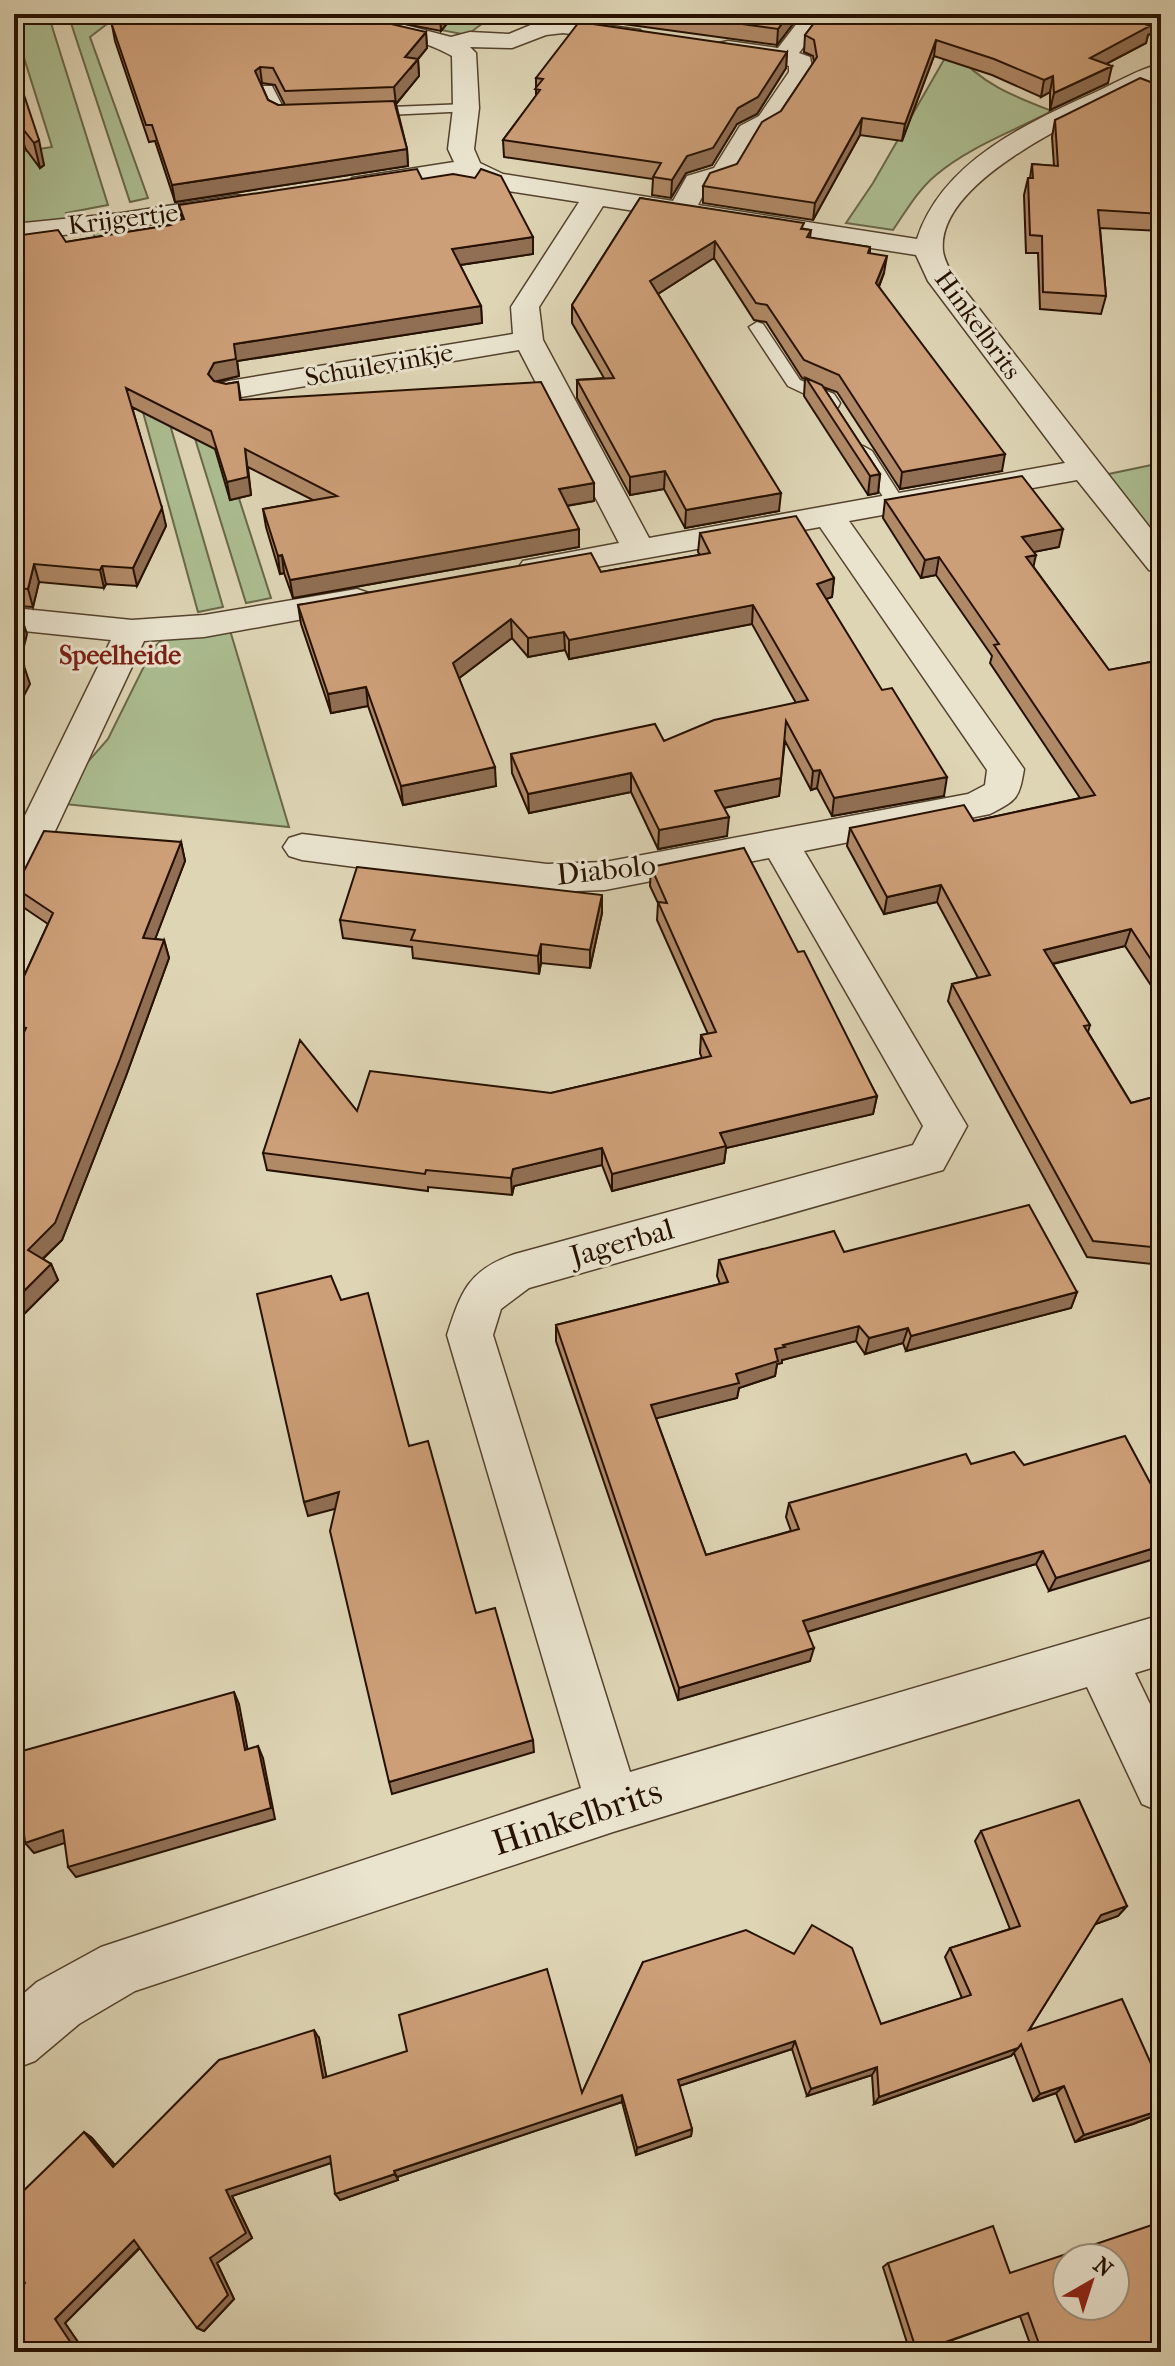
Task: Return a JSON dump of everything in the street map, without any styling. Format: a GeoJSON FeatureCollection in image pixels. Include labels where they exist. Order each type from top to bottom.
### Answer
{"type":"FeatureCollection","features":[{"type":"Feature","properties":{"kind":"street"},"geometry":{"type":"LineString","coordinates":[[269,14],[418,35],[454,44],[464,53],[466,108],[461,149],[469,168]]}},
{"type":"Feature","properties":{"kind":"street"},"geometry":{"type":"LineString","coordinates":[[784,56],[809,23]]}},
{"type":"Feature","properties":{"kind":"street"},"geometry":{"type":"LineString","coordinates":[[454,44],[470,39],[512,41],[541,29],[563,26],[658,39]]}},
{"type":"Feature","properties":{"kind":"street"},"geometry":{"type":"LineString","coordinates":[[682,209],[696,182],[724,173],[749,131],[768,121],[801,72],[801,62],[784,56],[706,45]]}},
{"type":"Feature","properties":{"kind":"street","name":"Hinkelbrits"},"geometry":{"type":"LineString","coordinates":[[1161,71],[1005,149],[972,173],[937,214],[928,249],[938,275],[1085,469],[1161,563]]}},
{"type":"Feature","properties":{"kind":"street"},"geometry":{"type":"LineString","coordinates":[[334,188],[469,168],[496,181],[928,249]]}},
{"type":"Feature","properties":{"kind":"street"},"geometry":{"type":"LineString","coordinates":[[596,196],[525,307],[528,340],[639,550]]}},
{"type":"Feature","properties":{"kind":"street","name":"Krijgertje"},"geometry":{"type":"LineString","coordinates":[[14,232],[122,221],[258,200]]}},
{"type":"Feature","properties":{"kind":"street","name":"Schuilevinkje"},"geometry":{"type":"LineString","coordinates":[[229,390],[528,340]]}},
{"type":"Feature","properties":{"kind":"street"},"geometry":{"type":"LineString","coordinates":[[501,574],[1085,469]]}},
{"type":"Feature","properties":{"kind":"street","name":"Diabolo"},"geometry":{"type":"LineString","coordinates":[[302,847],[547,878],[605,876],[977,805],[1002,792],[1006,769],[828,515]]}},
{"type":"Feature","properties":{"kind":"street"},"geometry":{"type":"LineString","coordinates":[[14,619],[132,631],[240,621],[393,593]]}},
{"type":"Feature","properties":{"kind":"street"},"geometry":{"type":"LineString","coordinates":[[14,878],[132,631]]}},
{"type":"Feature","properties":{"kind":"street","name":"Jagerbal"},"geometry":{"type":"LineString","coordinates":[[613,1805],[470,1335],[482,1298],[515,1273],[928,1158],[945,1126],[779,842]]}},
{"type":"Feature","properties":{"kind":"street","name":"Hinkelbrits"},"geometry":{"type":"LineString","coordinates":[[14,2040],[58,2003],[121,1967],[613,1805],[1161,1640]]}},
{"type":"Feature","properties":{"kind":"street"},"geometry":{"type":"LineString","coordinates":[[1100,1658],[1161,1785]]}},
{"type":"Feature","properties":{"kind":"lane"},"geometry":{"type":"LineString","coordinates":[[267,89],[280,115],[311,114]]}},
{"type":"Feature","properties":{"kind":"lane"},"geometry":{"type":"LineString","coordinates":[[358,112],[466,108]]}},
{"type":"Feature","properties":{"kind":"lane"},"geometry":{"type":"LineString","coordinates":[[757,327],[794,383],[828,398],[896,503]]}},
{"type":"Feature","properties":{"kind":"green space"},"geometry":{"type":"Polygon","coordinates":[[[14,14],[49,17],[108,205],[66,213],[69,222],[14,226],[14,153],[52,147],[14,26],[14,14]]]}},
{"type":"Feature","properties":{"kind":"green space"},"geometry":{"type":"Polygon","coordinates":[[[68,14],[120,14],[90,37],[148,198],[130,202],[68,14]]]}},
{"type":"Feature","properties":{"kind":"green space"},"geometry":{"type":"Polygon","coordinates":[[[433,14],[495,14],[467,35],[420,26],[433,14]]]}},
{"type":"Feature","properties":{"kind":"green space"},"geometry":{"type":"Polygon","coordinates":[[[949,51],[954,51],[975,72],[998,88],[1052,111],[949,165],[924,187],[893,230],[846,223],[873,183],[949,51]]]}},
{"type":"Feature","properties":{"kind":"green space"},"geometry":{"type":"Polygon","coordinates":[[[112,225],[223,607],[198,612],[92,227],[112,225]]]}},
{"type":"Feature","properties":{"kind":"green space"},"geometry":{"type":"Polygon","coordinates":[[[209,405],[271,598],[246,603],[188,416],[209,405]]]}},
{"type":"Feature","properties":{"kind":"green space"},"geometry":{"type":"Polygon","coordinates":[[[1161,463],[1161,549],[1104,475],[1161,463]]]}},
{"type":"Feature","properties":{"kind":"green space"},"geometry":{"type":"Polygon","coordinates":[[[229,627],[289,827],[64,804],[85,765],[108,739],[153,648],[162,640],[229,627]]]}},
{"type":"Feature","properties":{"kind":"building"},"geometry":{"type":"Polygon","coordinates":[[[123,14],[329,14],[361,17],[426,32],[405,57],[418,59],[394,87],[285,91],[273,68],[260,67],[255,71],[268,100],[278,105],[394,101],[407,149],[172,185],[152,125],[146,125],[112,25],[123,14]]]}},
{"type":"Feature","properties":{"kind":"building"},"geometry":{"type":"Polygon","coordinates":[[[668,14],[789,14],[778,29],[668,14]]]}},
{"type":"Feature","properties":{"kind":"building"},"geometry":{"type":"Polygon","coordinates":[[[821,14],[1161,15],[1142,23],[1150,26],[1090,58],[1112,66],[1054,93],[1053,76],[1044,80],[936,40],[905,124],[862,118],[815,203],[703,186],[710,173],[737,164],[762,122],[781,111],[817,57],[814,40],[805,35],[821,14]]]}},
{"type":"Feature","properties":{"kind":"building"},"geometry":{"type":"Polygon","coordinates":[[[579,22],[787,52],[758,97],[738,108],[713,148],[687,156],[672,180],[653,177],[661,163],[503,140],[540,90],[535,89],[543,79],[536,78],[579,22]]]}},
{"type":"Feature","properties":{"kind":"building"},"geometry":{"type":"Polygon","coordinates":[[[14,65],[39,140],[34,143],[19,124],[14,124],[14,65]]]}},
{"type":"Feature","properties":{"kind":"building"},"geometry":{"type":"Polygon","coordinates":[[[1140,78],[1161,86],[1161,214],[1098,210],[1106,296],[1043,292],[1042,236],[1030,235],[1028,178],[1033,178],[1032,164],[1058,166],[1055,120],[1140,78]]]}},
{"type":"Feature","properties":{"kind":"building"},"geometry":{"type":"Polygon","coordinates":[[[417,169],[422,179],[453,174],[475,178],[481,169],[501,176],[533,237],[452,249],[481,306],[234,344],[236,359],[214,363],[208,374],[214,381],[226,384],[238,382],[240,400],[541,382],[594,483],[559,489],[579,529],[290,580],[282,555],[278,556],[263,509],[337,496],[245,449],[248,477],[227,482],[211,431],[126,388],[162,508],[133,568],[102,566],[100,570],[34,564],[28,589],[14,588],[14,236],[58,230],[66,242],[171,225],[169,222],[184,219],[179,205],[417,169]]]}},
{"type":"Feature","properties":{"kind":"building"},"geometry":{"type":"Polygon","coordinates":[[[640,198],[804,223],[801,229],[811,230],[807,237],[870,247],[868,253],[887,256],[876,283],[1005,454],[902,472],[839,375],[804,360],[767,305],[756,303],[715,241],[650,281],[781,493],[686,510],[665,471],[630,477],[577,380],[614,378],[572,305],[640,198]]]}},
{"type":"Feature","properties":{"kind":"building"},"geometry":{"type":"Polygon","coordinates":[[[806,378],[822,385],[880,474],[870,476],[806,378]]]}},
{"type":"Feature","properties":{"kind":"building"},"geometry":{"type":"Polygon","coordinates":[[[1022,476],[1063,529],[1022,537],[1036,555],[1026,557],[1109,670],[1161,660],[1161,975],[1131,929],[1044,950],[1090,1025],[1084,1026],[1131,1103],[1161,1095],[1161,1248],[1093,1241],[952,984],[990,975],[941,885],[887,897],[850,828],[964,805],[974,821],[1095,795],[994,645],[999,644],[939,557],[925,560],[885,500],[1022,476]]]}},
{"type":"Feature","properties":{"kind":"building"},"geometry":{"type":"Polygon","coordinates":[[[796,516],[834,578],[817,584],[882,690],[892,688],[947,777],[834,798],[820,770],[813,771],[786,721],[781,778],[715,791],[729,817],[659,830],[631,773],[528,794],[511,754],[655,724],[664,741],[714,720],[808,700],[753,605],[569,640],[564,632],[528,638],[511,619],[453,663],[495,767],[401,786],[366,687],[328,694],[298,605],[591,553],[601,572],[710,553],[700,533],[796,516]]]}},
{"type":"Feature","properties":{"kind":"building"},"geometry":{"type":"Polygon","coordinates":[[[14,615],[21,616],[14,647],[14,615]]]}},
{"type":"Feature","properties":{"kind":"building"},"geometry":{"type":"Polygon","coordinates":[[[14,665],[24,666],[14,686],[14,665]]]}},
{"type":"Feature","properties":{"kind":"building"},"geometry":{"type":"Polygon","coordinates":[[[44,831],[181,842],[143,938],[164,940],[120,1059],[55,1223],[28,1250],[51,1264],[14,1301],[14,1163],[17,1161],[14,1160],[14,1055],[26,1028],[14,1027],[14,998],[53,913],[14,887],[14,875],[24,871],[44,831]]]}},
{"type":"Feature","properties":{"kind":"building"},"geometry":{"type":"Polygon","coordinates":[[[744,848],[798,952],[804,951],[877,1096],[720,1133],[726,1146],[612,1174],[602,1148],[513,1169],[511,1178],[426,1170],[425,1174],[263,1153],[300,1040],[357,1111],[370,1071],[551,1093],[711,1056],[701,1035],[716,1032],[658,902],[667,903],[651,867],[744,848]]]}},
{"type":"Feature","properties":{"kind":"building"},"geometry":{"type":"Polygon","coordinates":[[[357,867],[602,895],[590,950],[541,944],[538,956],[411,940],[415,930],[340,920],[357,867]]]}},
{"type":"Feature","properties":{"kind":"building"},"geometry":{"type":"Polygon","coordinates":[[[1029,1205],[1077,1292],[911,1336],[908,1328],[869,1338],[859,1326],[783,1345],[785,1347],[775,1349],[778,1361],[736,1374],[739,1383],[651,1405],[706,1555],[799,1529],[789,1503],[966,1454],[971,1464],[1014,1452],[1024,1465],[1125,1436],[1161,1503],[1161,1546],[1056,1578],[1043,1551],[924,1585],[803,1621],[814,1648],[679,1688],[556,1325],[728,1282],[719,1260],[834,1231],[844,1252],[1029,1205]]]}},
{"type":"Feature","properties":{"kind":"building"},"geometry":{"type":"Polygon","coordinates":[[[331,1276],[341,1300],[368,1293],[409,1446],[428,1441],[476,1613],[495,1608],[533,1740],[389,1782],[330,1531],[339,1492],[304,1502],[257,1294],[331,1276]]]}},
{"type":"Feature","properties":{"kind":"building"},"geometry":{"type":"Polygon","coordinates":[[[234,1692],[245,1750],[258,1746],[271,1808],[68,1867],[63,1830],[25,1843],[15,1753],[234,1692]]]}},
{"type":"Feature","properties":{"kind":"building"},"geometry":{"type":"Polygon","coordinates":[[[1079,1800],[1127,1906],[1101,1915],[1029,2030],[1122,1999],[1161,2086],[1161,2110],[1084,2135],[1064,2086],[1040,2094],[1021,2044],[1018,2048],[879,2097],[877,2067],[811,2089],[795,2041],[678,2080],[692,2129],[637,2148],[622,2095],[394,2171],[395,2174],[335,2194],[330,2156],[226,2190],[246,2233],[210,2258],[228,2295],[197,2328],[134,2240],[55,2319],[75,2349],[72,2352],[14,2352],[14,2294],[25,2283],[14,2268],[14,2200],[84,2132],[113,2167],[219,2060],[314,2030],[323,2078],[407,2051],[399,2015],[547,1969],[582,2093],[643,1962],[746,1930],[794,1954],[812,1925],[852,1948],[881,2024],[971,1995],[950,1948],[1020,1926],[981,1831],[1079,1800]]]}},
{"type":"Feature","properties":{"kind":"building"},"geometry":{"type":"Polygon","coordinates":[[[1161,2222],[1161,2352],[1042,2352],[1028,2313],[917,2352],[888,2263],[993,2226],[1010,2273],[1051,2259],[1051,2322],[1131,2322],[1131,2242],[1102,2242],[1161,2222]]]}},
{"type":"Feature","properties":{"kind":"district","name":"Speelheide"},"geometry":{"type":"Point","coordinates":[120,655]}}]}
